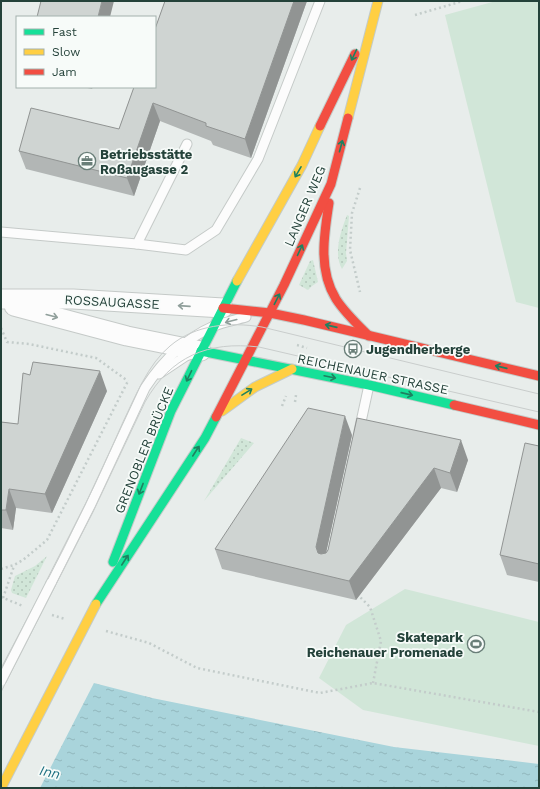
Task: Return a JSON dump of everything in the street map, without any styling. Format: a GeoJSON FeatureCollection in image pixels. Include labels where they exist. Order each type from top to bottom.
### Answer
{"type":"FeatureCollection","features":[{"type":"Feature","properties":{"kind":"main road","name":"LANGER WEG"},"geometry":{"type":"LineString","coordinates":[[245,360],[284,285],[331,184],[378,4]]}},
{"type":"Feature","properties":{"kind":"main road","name":"LANGER WEG"},"geometry":{"type":"LineString","coordinates":[[223,308],[246,263],[302,165],[378,4]]}},
{"type":"Feature","properties":{"kind":"main road"},"geometry":{"type":"LineString","coordinates":[[331,184],[324,237],[324,262],[329,284],[342,306],[369,336]]}},
{"type":"Feature","properties":{"kind":"main road"},"geometry":{"type":"LineString","coordinates":[[223,308],[270,313],[539,376]]}},
{"type":"Feature","properties":{"kind":"main road","name":"GRENOBLER BRÜCKE"},"geometry":{"type":"LineString","coordinates":[[2,788],[96,604],[171,411],[223,308]]}},
{"type":"Feature","properties":{"kind":"main road","name":"REICHENAUER STRASSE"},"geometry":{"type":"LineString","coordinates":[[201,351],[369,385],[539,425]]}},
{"type":"Feature","properties":{"kind":"main road","name":"GRENOBLER BRÜCKE"},"geometry":{"type":"LineString","coordinates":[[96,604],[205,438],[245,360]]}},
{"type":"Feature","properties":{"kind":"main road"},"geometry":{"type":"LineString","coordinates":[[216,416],[244,393],[267,380],[292,369]]}},
{"type":"Feature","properties":{"kind":"street","name":"ROSSAUGASSE"},"geometry":{"type":"LineString","coordinates":[[1,299],[73,299],[223,308]]}},
{"type":"Feature","properties":{"kind":"street","name":"ROSSAUGASSE"},"geometry":{"type":"LineString","coordinates":[[1,303],[127,336],[201,351]]}},
{"type":"Feature","properties":{"kind":"lane"},"geometry":{"type":"LineString","coordinates":[[1,232],[137,244],[186,250],[216,230],[258,159],[320,1]]}},
{"type":"Feature","properties":{"kind":"lane"},"geometry":{"type":"LineString","coordinates":[[137,244],[187,144]]}},
{"type":"Feature","properties":{"kind":"lane"},"geometry":{"type":"LineString","coordinates":[[1,681],[90,506],[145,388],[169,357],[181,347],[213,326],[250,316],[270,313]]}},
{"type":"Feature","properties":{"kind":"lane"},"geometry":{"type":"LineString","coordinates":[[145,388],[159,374],[169,367],[186,356],[201,351]]}},
{"type":"Feature","properties":{"kind":"lane"},"geometry":{"type":"LineString","coordinates":[[357,440],[369,385]]}},
{"type":"Feature","properties":{"kind":"path"},"geometry":{"type":"LineString","coordinates":[[415,15],[462,1]]}},
{"type":"Feature","properties":{"kind":"path"},"geometry":{"type":"LineString","coordinates":[[354,271],[350,250],[350,232],[352,213],[360,188]]}},
{"type":"Feature","properties":{"kind":"path"},"geometry":{"type":"LineString","coordinates":[[1,328],[7,342],[29,344],[96,358],[128,381],[47,540],[32,553],[14,565],[1,569]]}},
{"type":"Feature","properties":{"kind":"path"},"geometry":{"type":"LineString","coordinates":[[296,350],[299,340]]}},
{"type":"Feature","properties":{"kind":"path"},"geometry":{"type":"LineString","coordinates":[[295,402],[296,395]]}},
{"type":"Feature","properties":{"kind":"path"},"geometry":{"type":"LineString","coordinates":[[282,406],[286,398]]}},
{"type":"Feature","properties":{"kind":"path"},"geometry":{"type":"LineString","coordinates":[[14,565],[2,597],[28,608]]}},
{"type":"Feature","properties":{"kind":"path"},"geometry":{"type":"LineString","coordinates":[[355,592],[370,607],[381,641],[373,683]]}},
{"type":"Feature","properties":{"kind":"path"},"geometry":{"type":"LineString","coordinates":[[50,615],[72,621]]}},
{"type":"Feature","properties":{"kind":"path"},"geometry":{"type":"LineString","coordinates":[[103,630],[149,643],[197,668],[320,693],[373,683],[539,712]]}},
{"type":"Feature","properties":{"kind":"green space"},"geometry":{"type":"Polygon","coordinates":[[[496,1],[539,1],[539,308],[516,302],[445,15],[496,1]]]}},
{"type":"Feature","properties":{"kind":"green space"},"geometry":{"type":"Polygon","coordinates":[[[347,215],[349,216],[346,253],[347,261],[342,269],[339,263],[338,249],[340,235],[347,215]]]}},
{"type":"Feature","properties":{"kind":"green space"},"geometry":{"type":"Polygon","coordinates":[[[313,260],[318,282],[308,290],[299,285],[310,261],[313,260]]]}},
{"type":"Feature","properties":{"kind":"green space"},"geometry":{"type":"Polygon","coordinates":[[[241,438],[254,443],[204,501],[241,438]]]}},
{"type":"Feature","properties":{"kind":"green space"},"geometry":{"type":"Polygon","coordinates":[[[47,556],[26,598],[12,593],[11,590],[15,576],[35,566],[47,556]]]}},
{"type":"Feature","properties":{"kind":"green space"},"geometry":{"type":"Polygon","coordinates":[[[405,589],[539,622],[539,746],[363,710],[319,678],[346,625],[405,589]]]}},
{"type":"Feature","properties":{"kind":"water","name":"Inn"},"geometry":{"type":"Polygon","coordinates":[[[1,659],[152,698],[394,747],[539,764],[539,788],[1,788],[1,659]]]}},
{"type":"Feature","properties":{"kind":"pier"},"geometry":{"type":"Polygon","coordinates":[[[1,657],[95,681],[40,788],[1,788],[1,657]]]}},
{"type":"Feature","properties":{"kind":"building"},"geometry":{"type":"Polygon","coordinates":[[[41,1],[102,1],[98,16],[37,16],[41,1]]]}},
{"type":"Feature","properties":{"kind":"building"},"geometry":{"type":"Polygon","coordinates":[[[165,1],[294,1],[245,139],[206,126],[206,123],[153,103],[127,178],[19,151],[31,108],[119,129],[134,88],[156,88],[156,26],[165,1]]]}},
{"type":"Feature","properties":{"kind":"building"},"geometry":{"type":"Polygon","coordinates":[[[33,362],[100,371],[45,494],[9,489],[6,510],[1,510],[1,422],[18,424],[23,373],[30,375],[33,362]]]}},
{"type":"Feature","properties":{"kind":"building"},"geometry":{"type":"Polygon","coordinates":[[[308,408],[345,416],[316,547],[318,553],[321,554],[326,553],[328,550],[357,418],[461,440],[450,473],[434,468],[349,581],[215,549],[308,408]]]}},
{"type":"Feature","properties":{"kind":"building"},"geometry":{"type":"Polygon","coordinates":[[[525,443],[539,446],[539,564],[500,555],[525,443]]]}},
{"type":"Feature","properties":{"kind":"tram line"},"geometry":{"type":"LineString","coordinates":[[1,668],[74,528],[143,381],[162,353],[180,339],[191,333],[214,326],[250,325],[262,327],[539,394]]}},
{"type":"Feature","properties":{"kind":"tram line"},"geometry":{"type":"LineString","coordinates":[[1,692],[93,512],[145,402],[155,386],[167,373],[179,363],[193,355],[207,350],[223,347],[259,347],[539,412]]}},
{"type":"Feature","properties":{"kind":"traffic: fast"},"geometry":{"type":"LineString","coordinates":[[113,562],[171,411],[237,281]]}},
{"type":"Feature","properties":{"kind":"traffic: fast"},"geometry":{"type":"LineString","coordinates":[[201,351],[369,385],[454,405]]}},
{"type":"Feature","properties":{"kind":"traffic: fast"},"geometry":{"type":"LineString","coordinates":[[96,604],[205,438],[216,417]]}},
{"type":"Feature","properties":{"kind":"traffic: slow"},"geometry":{"type":"LineString","coordinates":[[348,118],[378,1]]}},
{"type":"Feature","properties":{"kind":"traffic: slow"},"geometry":{"type":"LineString","coordinates":[[237,281],[302,165],[320,126]]}},
{"type":"Feature","properties":{"kind":"traffic: slow"},"geometry":{"type":"LineString","coordinates":[[222,411],[255,387],[292,369]]}},
{"type":"Feature","properties":{"kind":"traffic: slow"},"geometry":{"type":"LineString","coordinates":[[1,788],[96,604]]}},
{"type":"Feature","properties":{"kind":"traffic: jam"},"geometry":{"type":"LineString","coordinates":[[320,126],[355,54]]}},
{"type":"Feature","properties":{"kind":"traffic: jam"},"geometry":{"type":"LineString","coordinates":[[216,417],[284,285],[331,184],[348,118]]}},
{"type":"Feature","properties":{"kind":"traffic: jam"},"geometry":{"type":"LineString","coordinates":[[329,203],[325,227],[324,252],[330,288],[336,299],[351,318],[369,336]]}},
{"type":"Feature","properties":{"kind":"traffic: jam"},"geometry":{"type":"LineString","coordinates":[[223,308],[270,313],[304,320],[539,376]]}},
{"type":"Feature","properties":{"kind":"traffic: jam"},"geometry":{"type":"LineString","coordinates":[[454,405],[539,425]]}},
{"type":"Feature","properties":{"kind":"place","name":"Betriebsstätte Roßaugasse 2"},"geometry":{"type":"Point","coordinates":[87,161]}},
{"type":"Feature","properties":{"kind":"place","name":"Jugendherberge"},"geometry":{"type":"Point","coordinates":[353,349]}},
{"type":"Feature","properties":{"kind":"place","name":"Skatepark Reichenauer Promenade"},"geometry":{"type":"Point","coordinates":[476,644]}}]}
